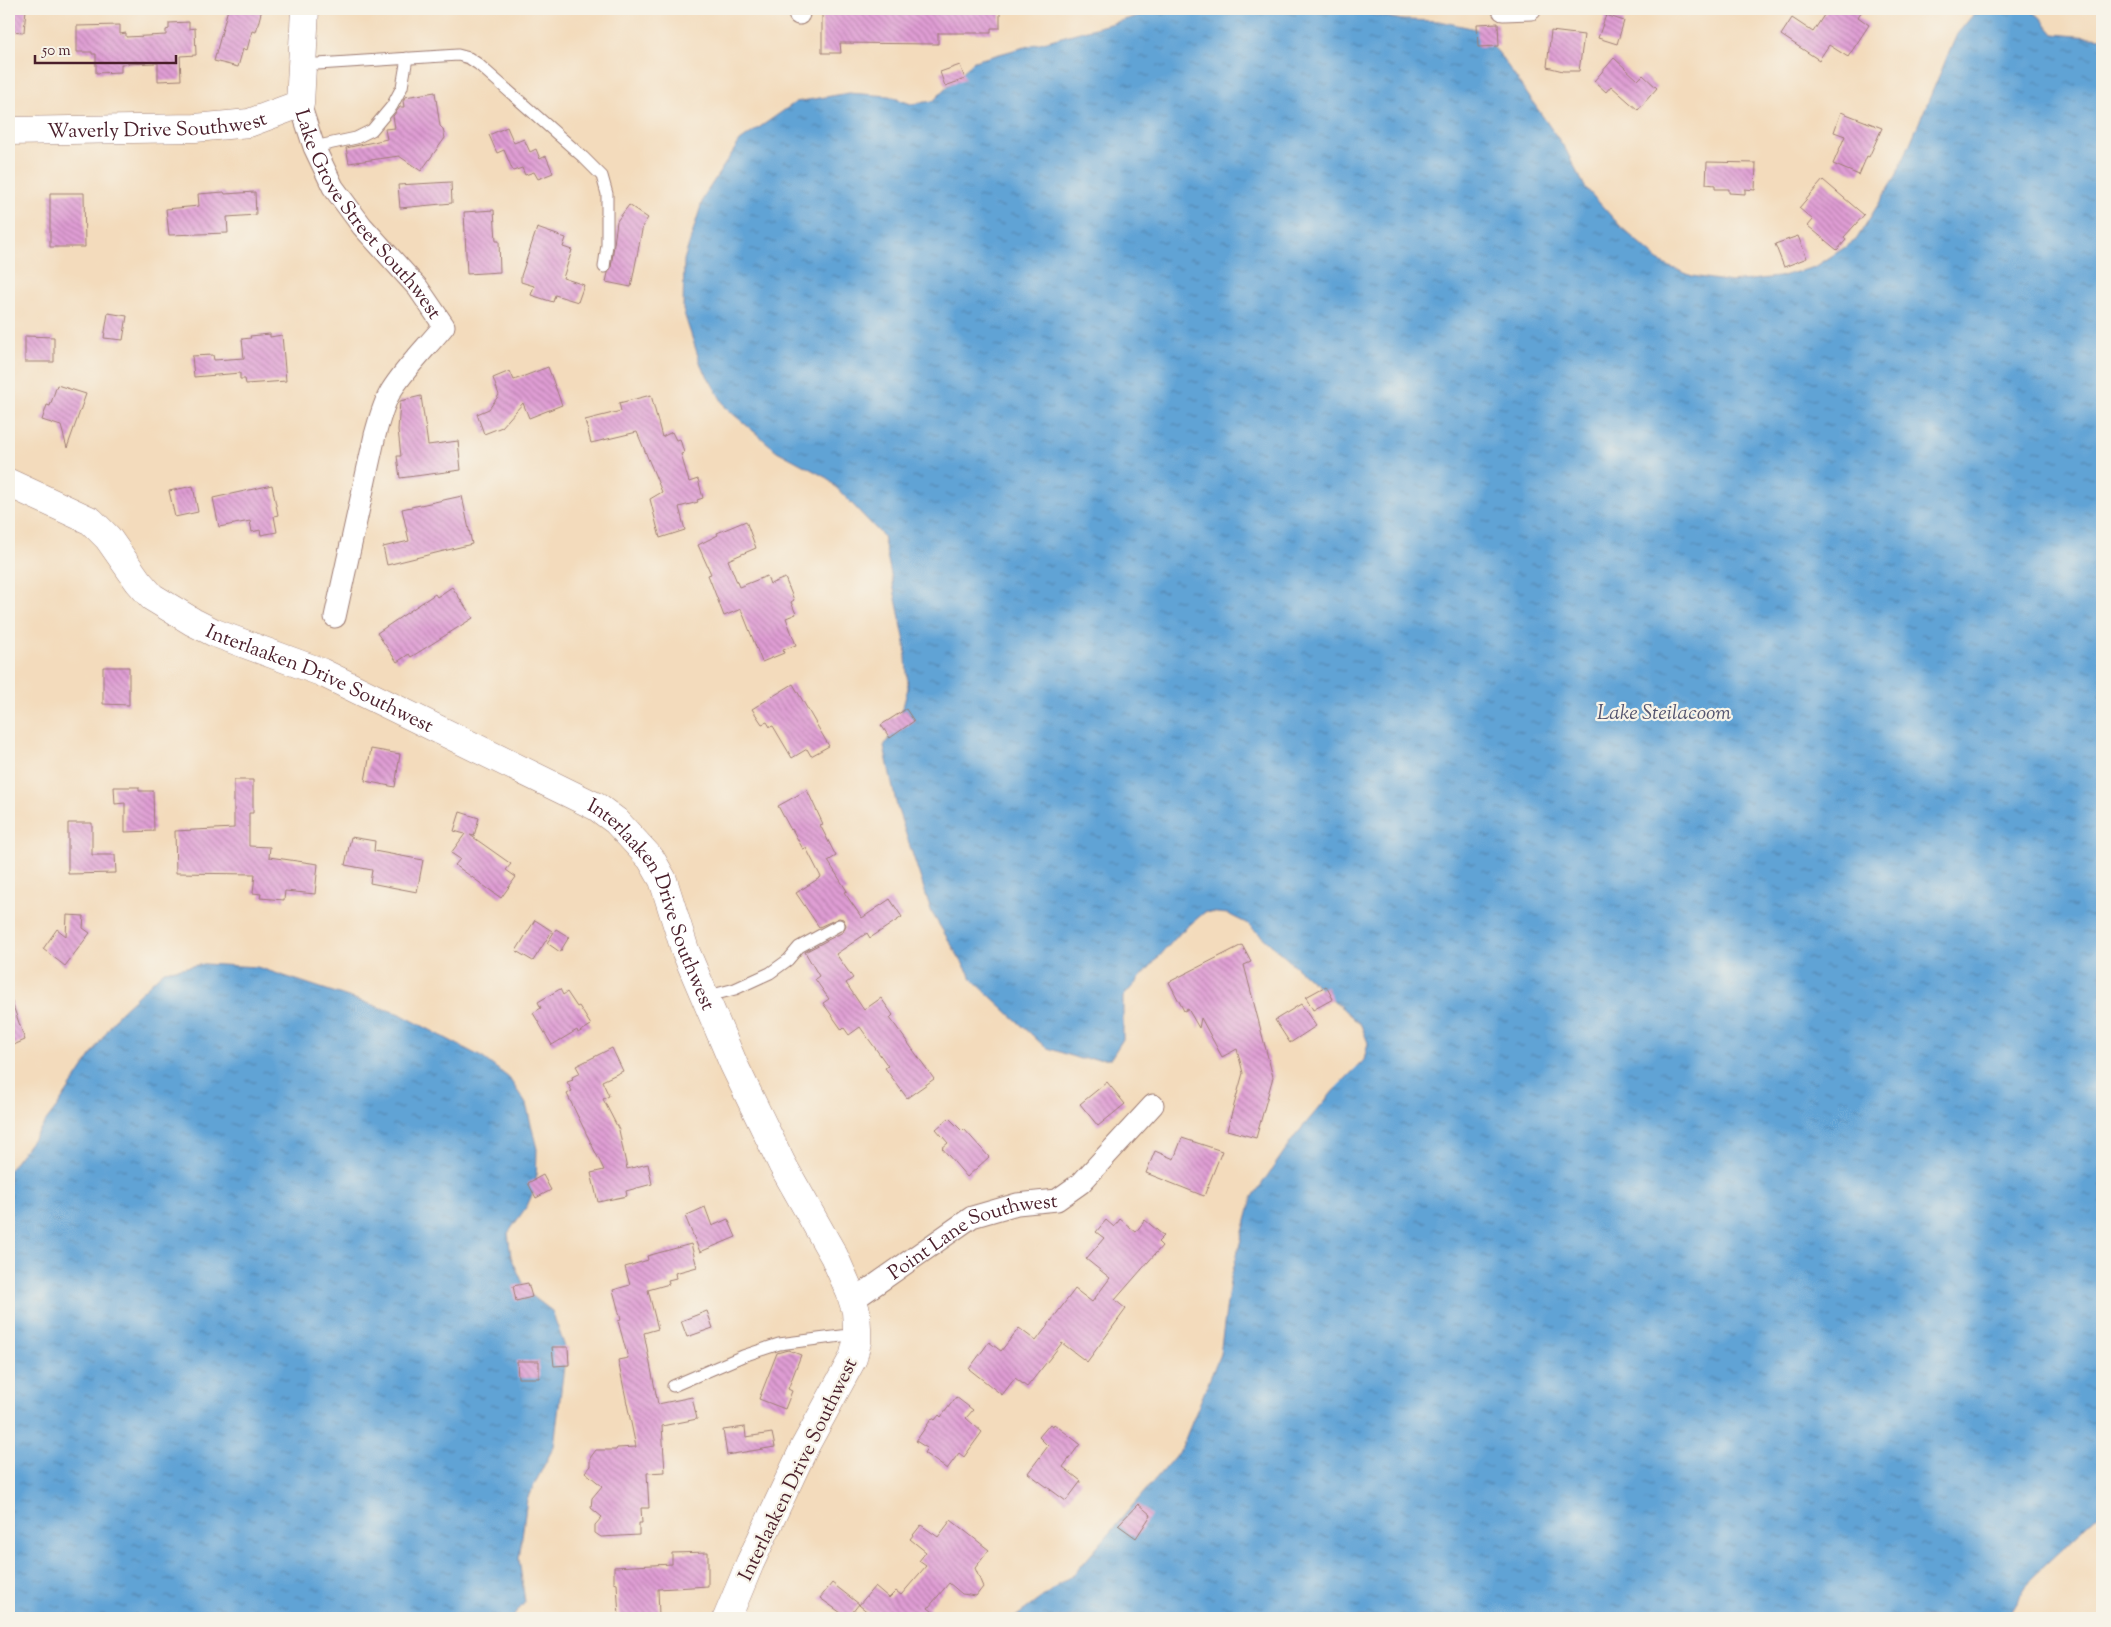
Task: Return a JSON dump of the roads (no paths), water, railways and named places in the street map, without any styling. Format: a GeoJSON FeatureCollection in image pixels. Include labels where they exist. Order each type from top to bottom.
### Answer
{"type":"FeatureCollection","features":[{"type":"Feature","properties":{"kind":"street","name":"Lake Grove Street Southwest"},"geometry":{"type":"LineString","coordinates":[[305,9],[300,104],[314,147],[333,187],[362,226],[418,288],[444,326],[413,360],[390,392],[382,412],[375,435],[335,617]]}},
{"type":"Feature","properties":{"kind":"street"},"geometry":{"type":"LineString","coordinates":[[1502,10],[1531,9]]}},
{"type":"Feature","properties":{"kind":"street","name":"Waverly Drive Southwest"},"geometry":{"type":"LineString","coordinates":[[9,131],[195,128],[240,124],[263,119],[300,104]]}},
{"type":"Feature","properties":{"kind":"street","name":"Interlaaken Drive Southwest"},"geometry":{"type":"LineString","coordinates":[[9,483],[91,521],[108,538],[148,592],[175,612],[215,632],[321,672],[597,807],[616,822],[651,858],[663,880],[685,950],[734,1065],[782,1164],[834,1256],[856,1310],[857,1334],[853,1358],[804,1448],[750,1563],[727,1618]]}},
{"type":"Feature","properties":{"kind":"street","name":"Point Lane Southwest"},"geometry":{"type":"LineString","coordinates":[[852,1301],[972,1217],[1017,1204],[1057,1200],[1081,1183],[1153,1105]]}},
{"type":"Feature","properties":{"kind":"lane"},"geometry":{"type":"LineString","coordinates":[[302,65],[458,55],[469,58],[602,176],[608,194],[607,245],[604,267]]}},
{"type":"Feature","properties":{"kind":"lane"},"geometry":{"type":"LineString","coordinates":[[314,147],[356,138],[372,130],[392,106],[402,87],[407,58]]}},
{"type":"Feature","properties":{"kind":"lane"},"geometry":{"type":"LineString","coordinates":[[705,997],[734,989],[770,974],[788,960],[800,946],[838,925]]}},
{"type":"Feature","properties":{"kind":"lane"},"geometry":{"type":"LineString","coordinates":[[673,1386],[743,1356],[779,1344],[857,1334]]}},
{"type":"Feature","properties":{"kind":"water","name":"Lake Steilacoom"},"geometry":{"type":"Polygon","coordinates":[[[1164,9],[1341,9],[1403,20],[1439,21],[1476,29],[1498,52],[1566,150],[1585,187],[1621,227],[1663,264],[1692,276],[1731,282],[1778,277],[1815,267],[1856,240],[1896,176],[1957,34],[1978,9],[2030,9],[2040,17],[2054,34],[2102,38],[2102,1511],[2031,1578],[2007,1618],[1014,1618],[1076,1572],[1181,1449],[1220,1354],[1230,1281],[1252,1198],[1295,1136],[1335,1089],[1364,1060],[1368,1043],[1361,1025],[1248,924],[1228,914],[1205,912],[1181,932],[1123,997],[1123,1039],[1111,1058],[1080,1059],[1045,1047],[973,980],[932,913],[897,807],[884,746],[899,722],[908,688],[905,642],[883,536],[827,478],[777,451],[726,408],[701,365],[683,310],[684,260],[704,196],[740,141],[796,102],[849,93],[889,96],[911,104],[933,101],[974,61],[1164,9]]]}},
{"type":"Feature","properties":{"kind":"water"},"geometry":{"type":"Polygon","coordinates":[[[204,964],[257,967],[400,1014],[483,1058],[509,1078],[526,1104],[537,1149],[536,1186],[527,1206],[508,1233],[511,1257],[527,1292],[552,1311],[566,1350],[554,1446],[527,1499],[519,1559],[525,1602],[512,1618],[9,1618],[9,1170],[57,1107],[119,1013],[164,971],[204,964]]]}}]}
